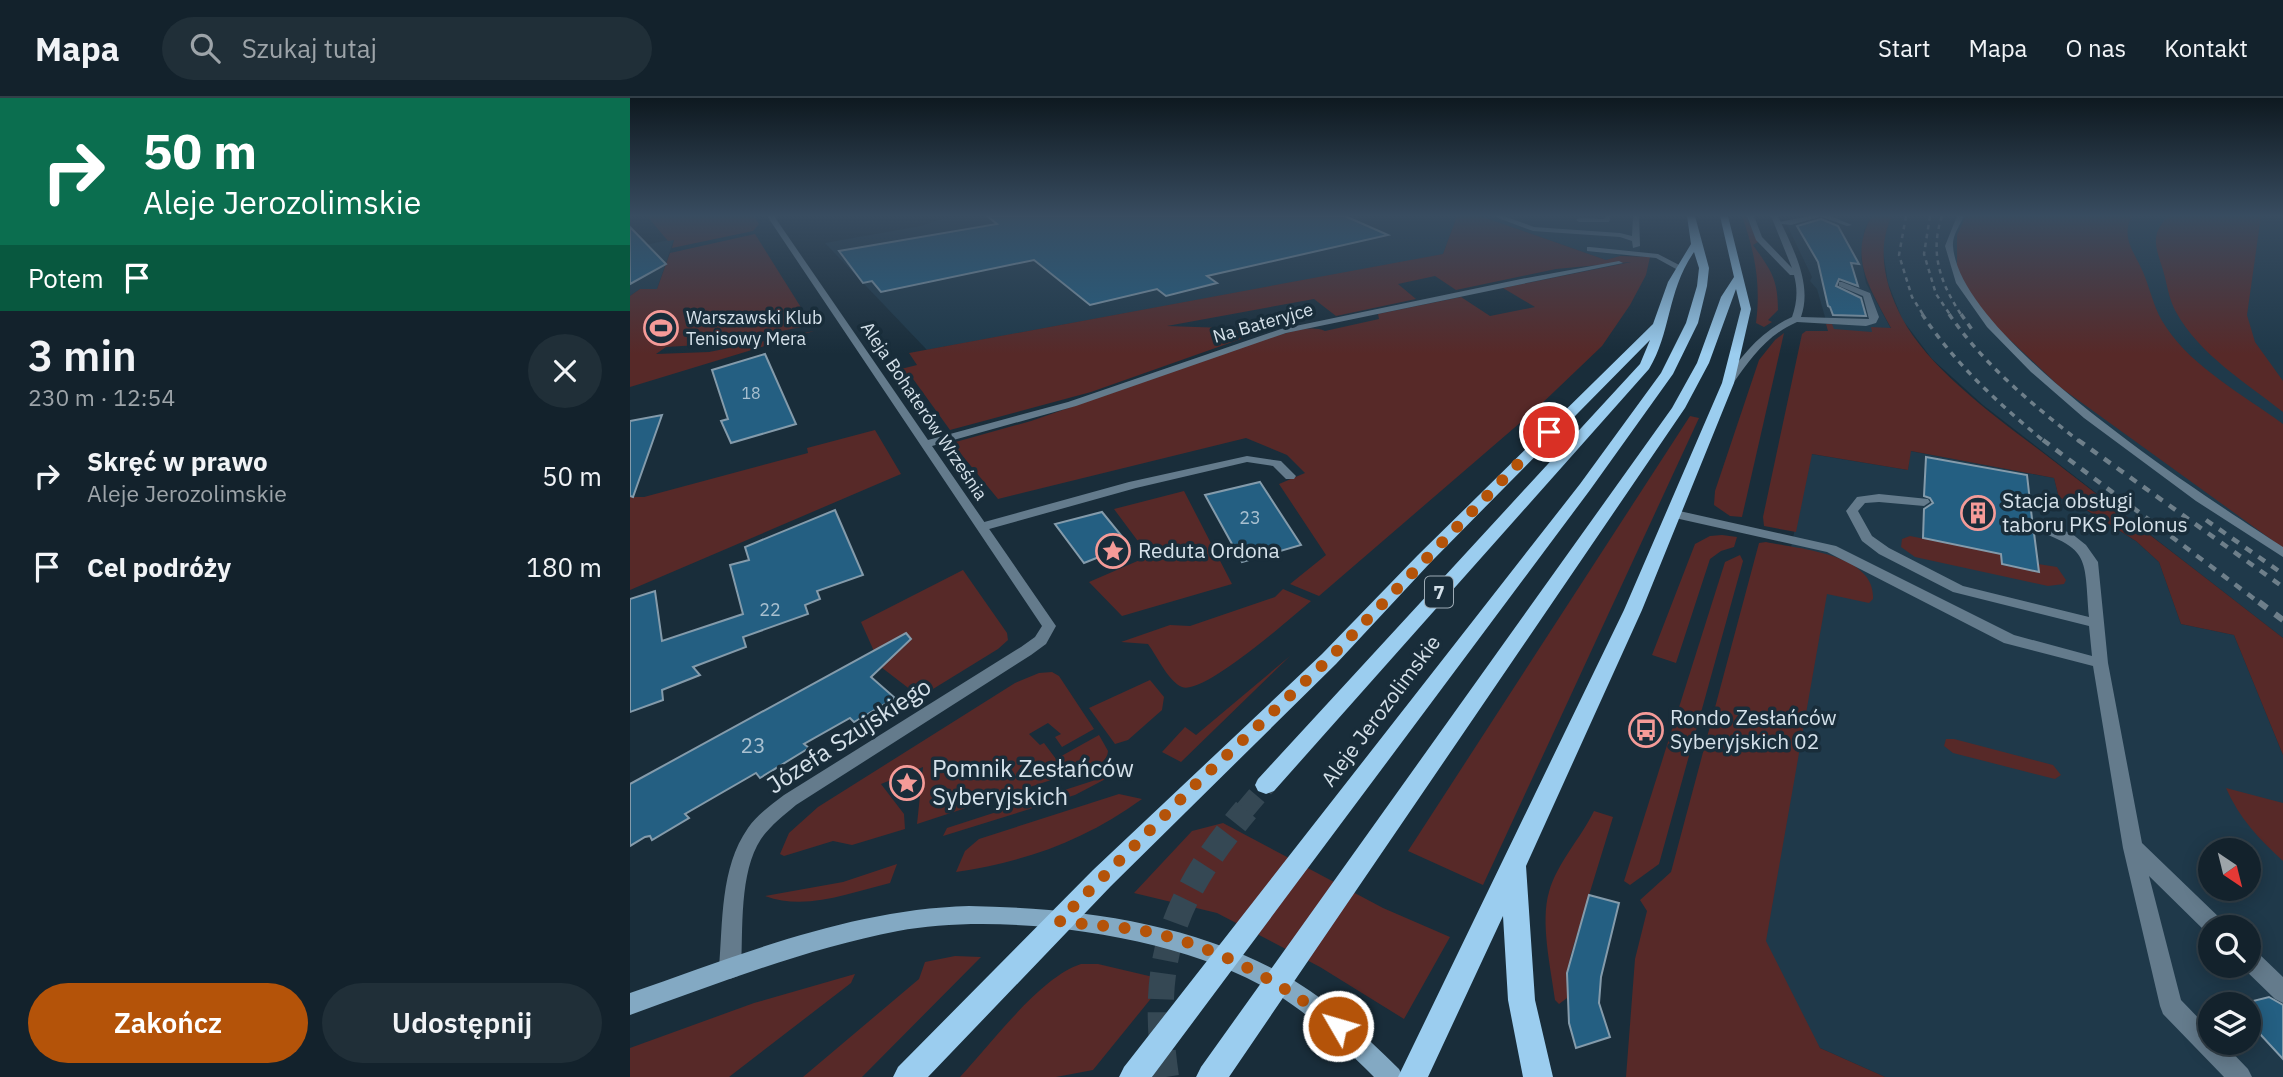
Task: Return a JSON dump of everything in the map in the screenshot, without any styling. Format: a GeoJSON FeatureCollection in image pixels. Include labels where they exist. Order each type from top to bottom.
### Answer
{"type":"FeatureCollection","features":[{"type":"Feature","properties":{"kind":"main road","name":"7"},"geometry":{"type":"LineString","coordinates":[[1266,785],[1645,366],[1657,341],[1658,326],[1683,262]]}},
{"type":"Feature","properties":{"kind":"main road","name":"Aleje Jerozolimskie"},"geometry":{"type":"LineString","coordinates":[[1134,1077],[1650,400],[1677,356],[1692,323],[1702,286],[1702,262]]}},
{"type":"Feature","properties":{"kind":"main road"},"geometry":{"type":"LineString","coordinates":[[1413,1077],[1516,863],[1675,514],[1727,383],[1746,309],[1734,262]]}},
{"type":"Feature","properties":{"kind":"main road"},"geometry":{"type":"LineString","coordinates":[[1211,1077],[1678,408],[1703,363],[1726,297],[1738,278]]}},
{"type":"Feature","properties":{"kind":"main road"},"geometry":{"type":"LineString","coordinates":[[908,1077],[1059,921],[1195,785],[1329,659],[1424,558],[1658,326]]}},
{"type":"Feature","properties":{"kind":"main road"},"geometry":{"type":"LineString","coordinates":[[1516,863],[1515,946],[1518,984],[1528,1044],[1538,1077]]}},
{"type":"Feature","properties":{"kind":"main road"},"geometry":{"type":"LineString","coordinates":[[630,1004],[795,947],[900,921],[980,914],[1059,921],[1146,932],[1205,950],[1263,974],[1302,998],[1338,1026],[1391,1077]]}},
{"type":"Feature","properties":{"kind":"street","name":"Aleja Bohaterów Września"},"geometry":{"type":"LineString","coordinates":[[801,262],[1049,625]]}},
{"type":"Feature","properties":{"kind":"street"},"geometry":{"type":"LineString","coordinates":[[1671,262],[1679,267]]}},
{"type":"Feature","properties":{"kind":"street"},"geometry":{"type":"LineString","coordinates":[[1783,262],[1797,276]]}},
{"type":"Feature","properties":{"kind":"street"},"geometry":{"type":"LineString","coordinates":[[1792,262],[1797,276],[1801,309],[1796,319]]}},
{"type":"Feature","properties":{"kind":"street"},"geometry":{"type":"LineString","coordinates":[[1953,262],[1974,306],[2043,380],[2212,507],[2283,553]]}},
{"type":"Feature","properties":{"kind":"street","name":"Na Bateryjce"},"geometry":{"type":"LineString","coordinates":[[924,444],[1072,404],[1229,347],[1284,331],[1619,263]]}},
{"type":"Feature","properties":{"kind":"street"},"geometry":{"type":"LineString","coordinates":[[1727,383],[1749,352],[1777,327],[1796,319],[1855,323],[1873,321],[1875,317],[1867,295],[1842,284]]}},
{"type":"Feature","properties":{"kind":"street"},"geometry":{"type":"LineString","coordinates":[[982,527],[1133,485],[1247,459],[1277,463],[1285,468],[1290,476]]}},
{"type":"Feature","properties":{"kind":"street"},"geometry":{"type":"LineString","coordinates":[[1924,502],[1879,498],[1861,500],[1852,511],[1867,538],[1884,551],[1958,589],[2095,623]]}},
{"type":"Feature","properties":{"kind":"street"},"geometry":{"type":"LineString","coordinates":[[1675,514],[1830,548],[2009,639],[2100,663]]}},
{"type":"Feature","properties":{"kind":"street"},"geometry":{"type":"LineString","coordinates":[[2033,524],[2066,536],[2081,548],[2091,562],[2100,663],[2133,847],[2171,1006],[2240,1076]]}},
{"type":"Feature","properties":{"kind":"street","name":"Józefa Szujskiego"},"geometry":{"type":"LineString","coordinates":[[730,969],[736,884],[750,840],[766,819],[790,800],[1026,651],[1041,640],[1049,625]]}},
{"type":"Feature","properties":{"kind":"street"},"geometry":{"type":"LineString","coordinates":[[2133,847],[2203,915]]}},
{"type":"Feature","properties":{"kind":"street"},"geometry":{"type":"LineString","coordinates":[[2261,971],[2283,992]]}},
{"type":"Feature","properties":{"kind":"shaded area"},"geometry":{"type":"Polygon","coordinates":[[[630,262],[666,262],[657,289],[640,289],[630,296],[630,262]]]}},
{"type":"Feature","properties":{"kind":"shaded area"},"geometry":{"type":"Polygon","coordinates":[[[667,262],[772,262],[812,325],[715,344],[666,347],[656,354],[709,352],[814,331],[630,387],[630,296],[640,289],[657,289],[667,262]]]}},
{"type":"Feature","properties":{"kind":"shaded area"},"geometry":{"type":"Polygon","coordinates":[[[843,262],[1405,262],[927,350],[843,262]]]}},
{"type":"Feature","properties":{"kind":"shaded area"},"geometry":{"type":"Polygon","coordinates":[[[1402,262],[1649,262],[1646,275],[1630,305],[1602,346],[1535,410],[1319,596],[1290,584],[1326,555],[1279,484],[1305,473],[1287,455],[1246,438],[998,499],[952,443],[1031,421],[1290,332],[1304,329],[1325,331],[1379,319],[1378,314],[1461,297],[1490,316],[1535,307],[1503,288],[1631,262],[1556,269],[1456,290],[1435,276],[1398,284],[1416,299],[1336,316],[1314,299],[1167,326],[1225,328],[1255,334],[1091,392],[950,430],[911,376],[904,375],[901,369],[917,365],[909,353],[1402,262]]]}},
{"type":"Feature","properties":{"kind":"shaded area"},"geometry":{"type":"Polygon","coordinates":[[[1754,262],[1764,262],[1775,282],[1778,310],[1768,320],[1772,322],[1764,327],[1756,323],[1754,262]]]}},
{"type":"Feature","properties":{"kind":"shaded area"},"geometry":{"type":"Polygon","coordinates":[[[1805,262],[1862,262],[1866,283],[1896,338],[1829,331],[1817,289],[1810,281],[1812,277],[1805,262]]]}},
{"type":"Feature","properties":{"kind":"shaded area"},"geometry":{"type":"Polygon","coordinates":[[[1862,262],[1885,262],[1891,293],[1902,318],[1933,360],[1975,400],[2283,638],[2283,755],[2234,635],[2181,624],[2159,562],[2136,541],[2072,501],[2059,498],[2054,478],[1911,451],[1908,470],[1812,454],[1796,532],[1764,526],[1763,517],[1802,334],[1806,331],[1828,331],[1826,324],[1832,324],[1834,329],[1872,332],[1871,327],[1891,328],[1865,274],[1862,262]]]}},
{"type":"Feature","properties":{"kind":"shaded area"},"geometry":{"type":"Polygon","coordinates":[[[1885,262],[2283,262],[2283,638],[1983,405],[1932,359],[1902,319],[1888,283],[1885,262]]]}},
{"type":"Feature","properties":{"kind":"shaded area"},"geometry":{"type":"Polygon","coordinates":[[[1957,262],[2138,262],[2158,314],[2177,342],[2220,380],[2283,424],[2283,548],[2060,387],[1971,303],[1957,269],[1957,262]]]}},
{"type":"Feature","properties":{"kind":"shaded area"},"geometry":{"type":"Polygon","coordinates":[[[2160,262],[2255,262],[2247,315],[2255,342],[2283,381],[2283,412],[2239,379],[2198,342],[2176,312],[2160,262]]]}},
{"type":"Feature","properties":{"kind":"shaded area"},"geometry":{"type":"Polygon","coordinates":[[[1784,333],[1742,517],[1730,516],[1714,505],[1715,491],[1759,360],[1784,333]]]}},
{"type":"Feature","properties":{"kind":"shaded area"},"geometry":{"type":"Polygon","coordinates":[[[1690,416],[1699,418],[1483,885],[1408,851],[1690,416]]]}},
{"type":"Feature","properties":{"kind":"shaded area"},"geometry":{"type":"Polygon","coordinates":[[[875,430],[901,474],[630,590],[630,497],[644,497],[808,453],[807,448],[875,430]]]}},
{"type":"Feature","properties":{"kind":"shaded area"},"geometry":{"type":"Polygon","coordinates":[[[1910,451],[2054,478],[2059,498],[2071,501],[2136,541],[2159,562],[2181,624],[2234,635],[2283,755],[2283,1077],[1885,1077],[1820,1048],[1749,950],[1791,547],[1811,454],[1908,470],[1910,451]]]}},
{"type":"Feature","properties":{"kind":"shaded area"},"geometry":{"type":"Polygon","coordinates":[[[1184,491],[1232,584],[1122,616],[1089,582],[1149,556],[1114,509],[1184,491]]]}},
{"type":"Feature","properties":{"kind":"shaded area"},"geometry":{"type":"Polygon","coordinates":[[[1710,536],[1737,537],[1734,547],[1721,551],[1710,559],[1676,663],[1652,655],[1695,544],[1710,536]]]}},
{"type":"Feature","properties":{"kind":"shaded area"},"geometry":{"type":"Polygon","coordinates":[[[1910,536],[2001,554],[2002,565],[2039,572],[2038,564],[2057,567],[2066,580],[2064,584],[2048,586],[1915,557],[1901,547],[1902,539],[1910,536]]]}},
{"type":"Feature","properties":{"kind":"shaded area"},"geometry":{"type":"Polygon","coordinates":[[[1766,542],[1833,556],[1862,572],[1871,584],[1873,599],[1869,603],[1827,594],[1766,941],[1820,1048],[1885,1077],[1626,1077],[1635,959],[1647,911],[1640,900],[1671,872],[1759,543],[1766,542]]]}},
{"type":"Feature","properties":{"kind":"shaded area"},"geometry":{"type":"Polygon","coordinates":[[[1740,555],[1743,561],[1659,864],[1630,885],[1624,881],[1725,562],[1740,555]]]}},
{"type":"Feature","properties":{"kind":"shaded area"},"geometry":{"type":"Polygon","coordinates":[[[963,570],[1007,633],[1008,640],[998,649],[920,697],[881,667],[861,622],[963,570]]]}},
{"type":"Feature","properties":{"kind":"shaded area"},"geometry":{"type":"Polygon","coordinates":[[[1283,589],[1311,601],[1227,668],[1193,687],[1177,684],[1148,644],[1121,642],[1170,625],[1190,626],[1275,597],[1283,589]]]}},
{"type":"Feature","properties":{"kind":"shaded area"},"geometry":{"type":"Polygon","coordinates":[[[1290,656],[1181,762],[1162,752],[1185,727],[1196,735],[1290,656]]]}},
{"type":"Feature","properties":{"kind":"shaded area"},"geometry":{"type":"Polygon","coordinates":[[[1052,672],[1059,676],[1094,729],[1062,747],[1055,737],[1061,734],[1048,723],[1029,734],[1040,745],[1044,743],[1056,759],[1099,735],[1108,751],[1107,757],[1100,764],[917,824],[923,767],[881,784],[904,814],[905,829],[852,845],[833,841],[784,856],[780,854],[789,833],[818,807],[1015,683],[1039,673],[1052,672]]]}},
{"type":"Feature","properties":{"kind":"shaded area"},"geometry":{"type":"Polygon","coordinates":[[[1150,680],[1164,697],[1162,710],[1128,740],[1115,744],[1089,708],[1150,680]]]}},
{"type":"Feature","properties":{"kind":"shaded area"},"geometry":{"type":"Polygon","coordinates":[[[1946,739],[2053,765],[2061,775],[2055,779],[1953,753],[1944,746],[1946,739]]]}},
{"type":"Feature","properties":{"kind":"shaded area"},"geometry":{"type":"Polygon","coordinates":[[[1117,773],[1075,795],[943,836],[947,828],[1117,773]]]}},
{"type":"Feature","properties":{"kind":"shaded area"},"geometry":{"type":"Polygon","coordinates":[[[2226,788],[2283,803],[2283,861],[2250,828],[2226,788]]]}},
{"type":"Feature","properties":{"kind":"shaded area"},"geometry":{"type":"Polygon","coordinates":[[[1119,794],[1142,799],[1099,826],[1054,847],[1006,862],[956,872],[965,851],[979,839],[1119,794]]]}},
{"type":"Feature","properties":{"kind":"shaded area"},"geometry":{"type":"Polygon","coordinates":[[[1594,811],[1613,817],[1570,957],[1567,998],[1559,1004],[1555,1000],[1547,946],[1549,892],[1558,871],[1594,811]]]}},
{"type":"Feature","properties":{"kind":"shaded area"},"geometry":{"type":"Polygon","coordinates":[[[1223,823],[1383,908],[1450,937],[1404,1019],[1320,967],[1217,913],[1134,893],[1192,831],[1223,823]]]}},
{"type":"Feature","properties":{"kind":"shaded area"},"geometry":{"type":"Polygon","coordinates":[[[897,864],[890,883],[828,899],[796,902],[765,896],[843,882],[897,864]]]}},
{"type":"Feature","properties":{"kind":"shaded area"},"geometry":{"type":"Polygon","coordinates":[[[955,956],[981,957],[862,1077],[803,1077],[919,979],[925,962],[955,956]]]}},
{"type":"Feature","properties":{"kind":"shaded area"},"geometry":{"type":"Polygon","coordinates":[[[1081,964],[1098,964],[1166,980],[1093,1070],[1056,1077],[960,1077],[1001,1030],[1049,982],[1081,964]]]}},
{"type":"Feature","properties":{"kind":"shaded area"},"geometry":{"type":"Polygon","coordinates":[[[855,974],[851,983],[729,1077],[630,1077],[630,1048],[754,1003],[855,974]]]}},
{"type":"Feature","properties":{"kind":"building"},"geometry":{"type":"Polygon","coordinates":[[[630,262],[664,262],[666,264],[630,284],[630,262]]]}},
{"type":"Feature","properties":{"kind":"building"},"geometry":{"type":"Polygon","coordinates":[[[847,262],[1026,262],[881,292],[872,281],[863,283],[847,262]]]}},
{"type":"Feature","properties":{"kind":"building"},"geometry":{"type":"Polygon","coordinates":[[[1036,262],[1270,262],[1207,276],[1217,283],[1166,296],[1157,289],[1090,305],[1036,262]]]}},
{"type":"Feature","properties":{"kind":"building"},"geometry":{"type":"Polygon","coordinates":[[[1818,262],[1858,262],[1859,264],[1851,263],[1858,286],[1839,279],[1836,286],[1861,298],[1866,316],[1833,315],[1828,306],[1818,262]]]}},
{"type":"Feature","properties":{"kind":"building"},"geometry":{"type":"Polygon","coordinates":[[[765,354],[796,424],[731,443],[721,421],[728,419],[712,370],[765,354]]]}},
{"type":"Feature","properties":{"kind":"building"},"geometry":{"type":"Polygon","coordinates":[[[662,415],[633,497],[630,496],[630,421],[662,415]]]}},
{"type":"Feature","properties":{"kind":"building","name":"Stacja obsługi taboru PKS Polonus"},"geometry":{"type":"Polygon","coordinates":[[[1926,457],[2027,475],[2032,519],[2025,526],[2034,533],[2039,572],[2002,564],[2001,554],[1923,538],[1924,509],[1933,503],[1930,498],[1924,496],[1926,457]]]}},
{"type":"Feature","properties":{"kind":"building"},"geometry":{"type":"Polygon","coordinates":[[[1260,482],[1301,545],[1242,562],[1205,495],[1260,482]]]}},
{"type":"Feature","properties":{"kind":"building"},"geometry":{"type":"Polygon","coordinates":[[[835,510],[863,575],[817,591],[820,599],[805,605],[808,614],[743,637],[746,647],[693,667],[700,675],[662,690],[663,700],[630,712],[630,599],[655,591],[662,641],[743,614],[730,565],[749,560],[745,547],[835,510]]]}},
{"type":"Feature","properties":{"kind":"building"},"geometry":{"type":"Polygon","coordinates":[[[1102,512],[1129,545],[1084,563],[1055,524],[1102,512]]]}},
{"type":"Feature","properties":{"kind":"building"},"geometry":{"type":"Polygon","coordinates":[[[906,633],[911,639],[871,677],[895,698],[854,722],[850,718],[804,744],[809,748],[760,778],[756,773],[685,814],[689,818],[652,840],[650,836],[645,837],[630,846],[630,784],[906,633]]]}},
{"type":"Feature","properties":{"kind":"building"},"geometry":{"type":"Polygon","coordinates":[[[1589,895],[1619,903],[1601,977],[1599,1003],[1610,1037],[1576,1048],[1569,1023],[1567,973],[1589,895]]]}},
{"type":"Feature","properties":{"kind":"building"},"geometry":{"type":"Polygon","coordinates":[[[2269,997],[2283,1005],[2283,1059],[2261,1035],[2261,999],[2269,997]]]}},
{"type":"Feature","properties":{"kind":"tunnel"},"geometry":{"type":"LineString","coordinates":[[1244,811],[1266,785]]}},
{"type":"Feature","properties":{"kind":"tunnel"},"geometry":{"type":"LineString","coordinates":[[1166,1077],[1161,999],[1164,965],[1172,933],[1200,873],[1246,810]]}},
{"type":"Feature","properties":{"kind":"railway"},"geometry":{"type":"LineString","coordinates":[[1901,262],[1912,297],[1924,316]]}},
{"type":"Feature","properties":{"kind":"railway"},"geometry":{"type":"LineString","coordinates":[[1926,262],[1936,294],[1951,316]]}},
{"type":"Feature","properties":{"kind":"railway"},"geometry":{"type":"LineString","coordinates":[[1938,262],[1948,292],[1962,316]]}},
{"type":"Feature","properties":{"kind":"railway"},"geometry":{"type":"LineString","coordinates":[[1922,314],[1949,350],[1979,382],[2045,442]]}},
{"type":"Feature","properties":{"kind":"railway"},"geometry":{"type":"LineString","coordinates":[[1949,314],[1993,367],[2080,442]]}},
{"type":"Feature","properties":{"kind":"railway"},"geometry":{"type":"LineString","coordinates":[[1961,314],[1973,331]]}},
{"type":"Feature","properties":{"kind":"railway"},"geometry":{"type":"LineString","coordinates":[[2043,440],[2261,604]]}},
{"type":"Feature","properties":{"kind":"railway"},"geometry":{"type":"LineString","coordinates":[[2078,440],[2283,587]]}},
{"type":"Feature","properties":{"kind":"railway"},"geometry":{"type":"LineString","coordinates":[[2206,520],[2283,574]]}},
{"type":"Feature","properties":{"kind":"railway"},"geometry":{"type":"LineString","coordinates":[[2259,602],[2283,620]]}},
{"type":"Feature","properties":{"kind":"place","name":"Warszawski Klub Tenisowy Mera"},"geometry":{"type":"Point","coordinates":[661,328]}},
{"type":"Feature","properties":{"kind":"place","name":"Stacja obsługi taboru PKS Polonus"},"geometry":{"type":"Point","coordinates":[1978,513]}},
{"type":"Feature","properties":{"kind":"place","name":"Reduta Ordona"},"geometry":{"type":"Point","coordinates":[1113,551]}},
{"type":"Feature","properties":{"kind":"place","name":"Rondo Zesłańców Syberyjskich 02"},"geometry":{"type":"Point","coordinates":[1646,730]}},
{"type":"Feature","properties":{"kind":"place","name":"Pomnik Zesłańców Syberyjskich"},"geometry":{"type":"Point","coordinates":[907,783]}},
{"type":"Feature","properties":{"kind":"route"},"geometry":{"type":"LineString","coordinates":[[1338,1026],[1302,998],[1263,974],[1205,950],[1146,932],[1059,921],[1195,785],[1329,659],[1549,432]]}}]}
